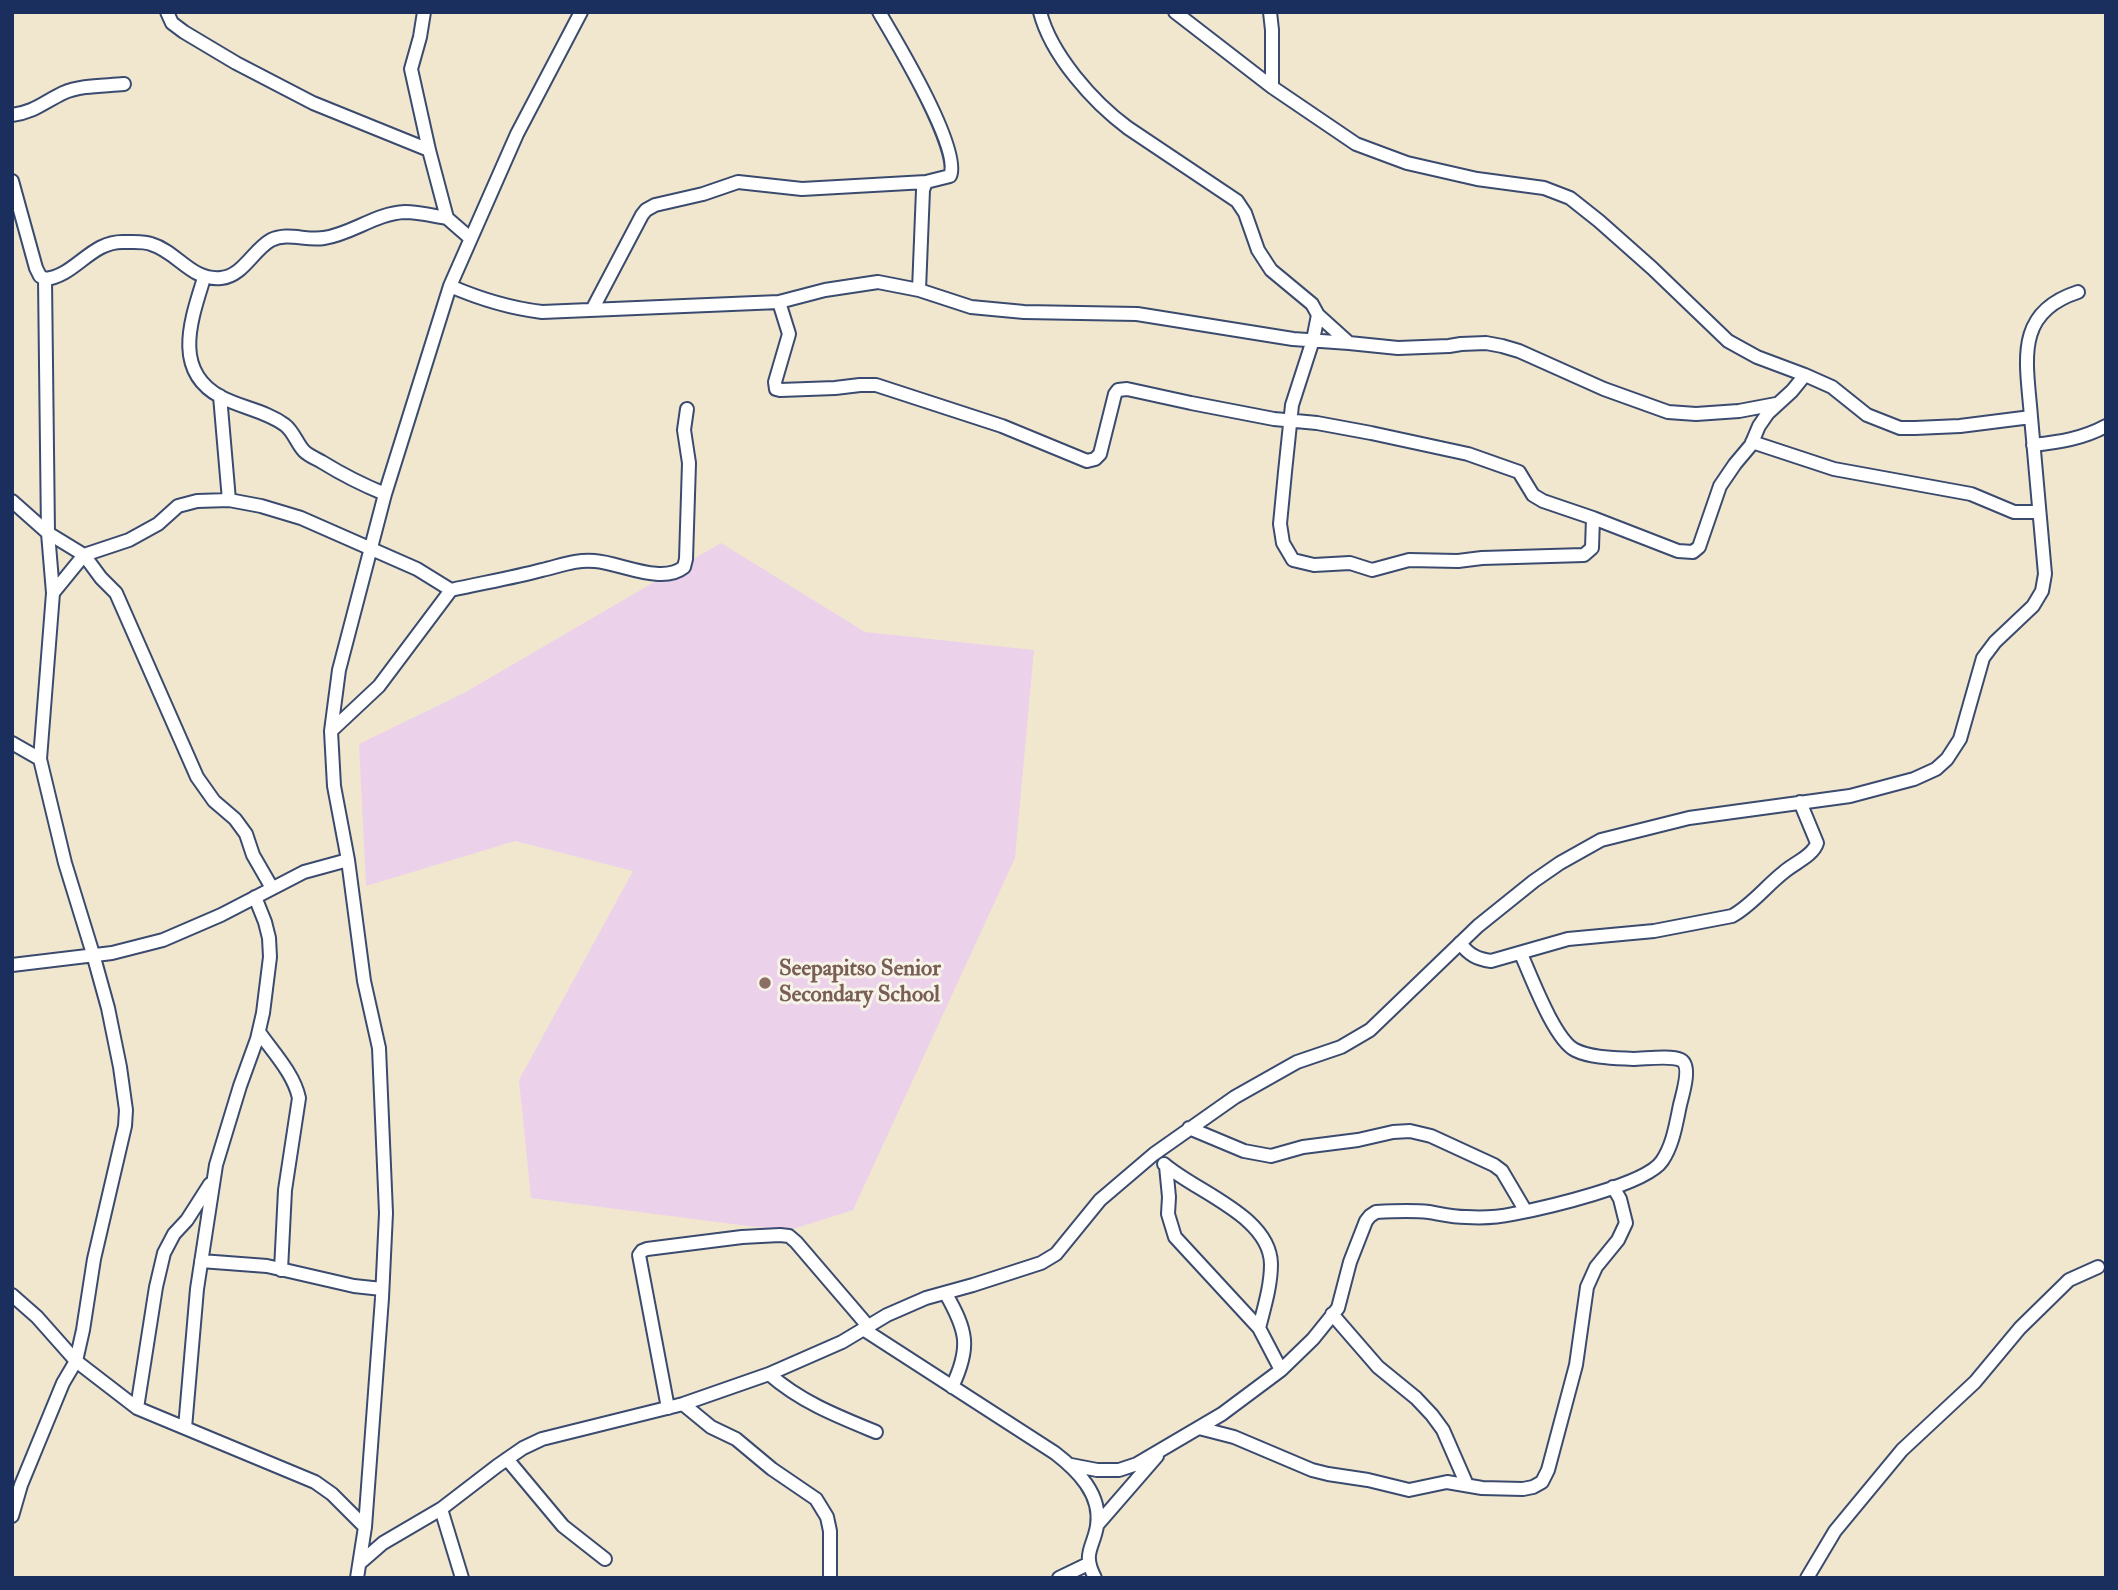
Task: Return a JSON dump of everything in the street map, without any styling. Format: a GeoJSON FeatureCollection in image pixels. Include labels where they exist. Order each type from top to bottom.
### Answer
{"type":"FeatureCollection","features":[{"type":"Feature","properties":{"kind":"street"},"geometry":{"type":"LineString","coordinates":[[167,12],[172,23],[184,32],[273,83],[313,103],[429,150]]}},
{"type":"Feature","properties":{"kind":"street"},"geometry":{"type":"LineString","coordinates":[[424,12],[411,69],[447,218]]}},
{"type":"Feature","properties":{"kind":"street"},"geometry":{"type":"LineString","coordinates":[[357,1578],[365,1527],[386,1213],[379,1048],[364,981],[348,860],[334,786],[331,731],[339,670],[369,549],[450,286],[517,134],[581,12]]}},
{"type":"Feature","properties":{"kind":"street"},"geometry":{"type":"LineString","coordinates":[[592,310],[642,215],[655,205],[703,194],[738,182],[802,189],[926,182],[950,176],[953,164],[943,134],[915,72],[879,12]]}},
{"type":"Feature","properties":{"kind":"street"},"geometry":{"type":"LineString","coordinates":[[1040,12],[1050,37],[1088,91],[1128,128],[1237,201],[1264,261],[1278,278],[1312,304],[1318,315],[1349,342]]}},
{"type":"Feature","properties":{"kind":"street"},"geometry":{"type":"LineString","coordinates":[[1175,12],[1272,87],[1356,144],[1407,163],[1457,175],[1544,188],[1570,198],[1600,221],[1728,341],[1757,357],[1832,387],[1867,415],[1900,428],[2031,417]]}},
{"type":"Feature","properties":{"kind":"street"},"geometry":{"type":"LineString","coordinates":[[1270,12],[1272,87]]}},
{"type":"Feature","properties":{"kind":"street"},"geometry":{"type":"LineString","coordinates":[[12,115],[27,113],[64,92],[124,85]]}},
{"type":"Feature","properties":{"kind":"street"},"geometry":{"type":"LineString","coordinates":[[12,181],[36,268],[45,279],[57,276],[106,243],[121,241],[152,244],[204,278],[224,278],[240,270],[265,244],[274,239],[286,236],[325,238],[376,219],[405,212],[447,218],[470,238]]}},
{"type":"Feature","properties":{"kind":"street"},"geometry":{"type":"LineString","coordinates":[[919,290],[926,182]]}},
{"type":"Feature","properties":{"kind":"street"},"geometry":{"type":"LineString","coordinates":[[204,278],[190,333],[192,370],[199,379],[220,396],[270,416],[288,427],[305,452],[353,480],[385,494]]}},
{"type":"Feature","properties":{"kind":"street"},"geometry":{"type":"LineString","coordinates":[[12,1516],[21,1485],[63,1383],[76,1361],[94,1259],[126,1119],[120,1067],[93,954],[65,863],[40,759],[53,593],[48,533],[45,279]]}},
{"type":"Feature","properties":{"kind":"street"},"geometry":{"type":"LineString","coordinates":[[450,286],[480,299],[542,312],[779,302],[825,290],[878,282],[919,290],[971,307],[1024,312],[1137,314],[1293,340],[1349,342],[1398,348],[1461,344],[1502,346],[1604,389],[1668,412],[1696,414],[1739,411],[1776,404]]}},
{"type":"Feature","properties":{"kind":"street"},"geometry":{"type":"LineString","coordinates":[[360,1563],[383,1543],[440,1509],[507,1459],[542,1439],[683,1404],[769,1374],[842,1342],[903,1307],[1041,1263],[1056,1254],[1100,1200],[1154,1154],[1235,1097],[1297,1062],[1341,1047],[1370,1030],[1460,943],[1534,881],[1601,840],[1689,818],[1850,796],[1893,786],[1936,769],[1955,748],[1963,730],[1983,658],[1995,642],[2024,616],[2042,591],[2045,574],[2026,356],[2035,321],[2046,307],[2078,292]]}},
{"type":"Feature","properties":{"kind":"street"},"geometry":{"type":"LineString","coordinates":[[779,302],[789,331],[775,382],[776,389],[779,390],[876,385],[1002,426],[1087,461],[1100,454],[1113,399],[1118,390],[1122,389],[1292,421],[1317,423],[1468,454],[1503,465],[1519,472],[1533,495],[1544,501],[1678,551],[1693,552],[1699,547],[1720,486],[1752,442],[1759,426],[1805,374]]}},
{"type":"Feature","properties":{"kind":"street"},"geometry":{"type":"LineString","coordinates":[[1318,315],[1313,340],[1292,405],[1280,524],[1283,543],[1293,560],[1305,564],[1350,564],[1373,570],[1409,560],[1458,561],[1584,555],[1592,548],[1593,518]]}},
{"type":"Feature","properties":{"kind":"street"},"geometry":{"type":"LineString","coordinates":[[220,396],[229,500]]}},
{"type":"Feature","properties":{"kind":"street"},"geometry":{"type":"LineString","coordinates":[[331,731],[379,686],[452,590],[575,561],[595,561],[669,575],[684,568],[689,463],[684,430],[687,409]]}},
{"type":"Feature","properties":{"kind":"street"},"geometry":{"type":"LineString","coordinates":[[2033,445],[2069,441],[2106,426]]}},
{"type":"Feature","properties":{"kind":"street"},"geometry":{"type":"LineString","coordinates":[[1752,442],[1834,469],[1971,494],[2014,512],[2039,512]]}},
{"type":"Feature","properties":{"kind":"street"},"geometry":{"type":"LineString","coordinates":[[53,593],[84,555],[129,540],[158,524],[178,506],[197,501],[229,500],[261,506],[300,519],[417,569],[452,590]]}},
{"type":"Feature","properties":{"kind":"street"},"geometry":{"type":"LineString","coordinates":[[12,501],[48,533],[84,555],[116,593],[197,777],[214,801],[235,819],[246,834],[253,855],[272,888]]}},
{"type":"Feature","properties":{"kind":"street"},"geometry":{"type":"LineString","coordinates":[[12,743],[40,759]]}},
{"type":"Feature","properties":{"kind":"street"},"geometry":{"type":"LineString","coordinates":[[1460,943],[1465,950],[1479,959],[1491,961],[1568,939],[1654,931],[1732,916],[1815,850],[1817,843],[1800,802]]}},
{"type":"Feature","properties":{"kind":"street"},"geometry":{"type":"LineString","coordinates":[[12,965],[111,953],[163,940],[211,920],[304,872],[348,860]]}},
{"type":"Feature","properties":{"kind":"street"},"geometry":{"type":"LineString","coordinates":[[185,1428],[190,1352],[213,1180],[259,1032],[270,957],[270,938],[255,897]]}},
{"type":"Feature","properties":{"kind":"street"},"geometry":{"type":"LineString","coordinates":[[1071,1465],[1097,1470],[1119,1470],[1137,1464],[1222,1414],[1281,1370],[1312,1339],[1341,1300],[1350,1262],[1366,1221],[1376,1212],[1425,1212],[1465,1217],[1514,1214],[1613,1187],[1661,1163],[1674,1132],[1686,1075],[1684,1063],[1673,1059],[1633,1059],[1587,1054],[1570,1046],[1542,1004],[1521,954]]}},
{"type":"Feature","properties":{"kind":"street"},"geometry":{"type":"LineString","coordinates":[[259,1032],[291,1078],[299,1098],[285,1190],[282,1270]]}},
{"type":"Feature","properties":{"kind":"street"},"geometry":{"type":"LineString","coordinates":[[1189,1128],[1244,1152],[1271,1156],[1303,1147],[1358,1140],[1393,1132],[1419,1132],[1494,1165],[1502,1171],[1525,1210]]}},
{"type":"Feature","properties":{"kind":"street"},"geometry":{"type":"LineString","coordinates":[[1154,1154],[1185,1181],[1240,1214],[1266,1245],[1271,1262],[1270,1279],[1259,1328],[1281,1370]]}},
{"type":"Feature","properties":{"kind":"street"},"geometry":{"type":"LineString","coordinates":[[1166,1166],[1168,1214],[1175,1237],[1259,1328]]}},
{"type":"Feature","properties":{"kind":"street"},"geometry":{"type":"LineString","coordinates":[[137,1409],[164,1253],[174,1234],[187,1220],[213,1180]]}},
{"type":"Feature","properties":{"kind":"street"},"geometry":{"type":"LineString","coordinates":[[1199,1427],[1234,1437],[1312,1470],[1409,1490],[1447,1482],[1482,1488],[1523,1489],[1542,1482],[1548,1470],[1576,1366],[1587,1287],[1596,1267],[1618,1240],[1626,1223],[1620,1199],[1613,1187]]}},
{"type":"Feature","properties":{"kind":"street"},"geometry":{"type":"LineString","coordinates":[[668,1408],[639,1255],[647,1249],[742,1237],[789,1236],[796,1241],[865,1328],[1071,1465],[1091,1490],[1097,1524]]}},
{"type":"Feature","properties":{"kind":"street"},"geometry":{"type":"LineString","coordinates":[[201,1261],[267,1266],[354,1286],[382,1289]]}},
{"type":"Feature","properties":{"kind":"street"},"geometry":{"type":"LineString","coordinates":[[1807,1578],[1835,1531],[1902,1450],[1975,1382],[2020,1328],[2069,1280],[2098,1267]]}},
{"type":"Feature","properties":{"kind":"street"},"geometry":{"type":"LineString","coordinates":[[946,1294],[959,1317],[964,1337],[963,1365],[953,1387]]}},
{"type":"Feature","properties":{"kind":"street"},"geometry":{"type":"LineString","coordinates":[[12,1295],[37,1317],[76,1361],[137,1409],[325,1488],[365,1527]]}},
{"type":"Feature","properties":{"kind":"street"},"geometry":{"type":"LineString","coordinates":[[1332,1314],[1378,1367],[1432,1415],[1443,1430],[1466,1485]]}},
{"type":"Feature","properties":{"kind":"street"},"geometry":{"type":"LineString","coordinates":[[769,1374],[787,1390],[821,1410],[876,1432]]}},
{"type":"Feature","properties":{"kind":"street"},"geometry":{"type":"LineString","coordinates":[[683,1404],[711,1427],[736,1439],[772,1469],[816,1499],[827,1517],[830,1531],[830,1578]]}},
{"type":"Feature","properties":{"kind":"street"},"geometry":{"type":"LineString","coordinates":[[1095,1578],[1088,1564],[1090,1543],[1097,1524],[1164,1449]]}},
{"type":"Feature","properties":{"kind":"street"},"geometry":{"type":"LineString","coordinates":[[507,1459],[563,1526],[605,1559]]}},
{"type":"Feature","properties":{"kind":"street"},"geometry":{"type":"LineString","coordinates":[[440,1509],[462,1578]]}},
{"type":"Feature","properties":{"kind":"street"},"geometry":{"type":"LineString","coordinates":[[1059,1578],[1088,1564]]}},
{"type":"Feature","properties":{"kind":"shaded area","name":"Seepapitso Senior Secondary School"},"geometry":{"type":"Polygon","coordinates":[[[721,543],[865,632],[1034,650],[1015,858],[853,1210],[787,1231],[531,1198],[519,1080],[633,871],[515,841],[366,886],[359,744],[464,693],[721,543]]]}},
{"type":"Feature","properties":{"kind":"place","name":"Seepapitso Senior Secondary School"},"geometry":{"type":"Point","coordinates":[765,983]}}]}
